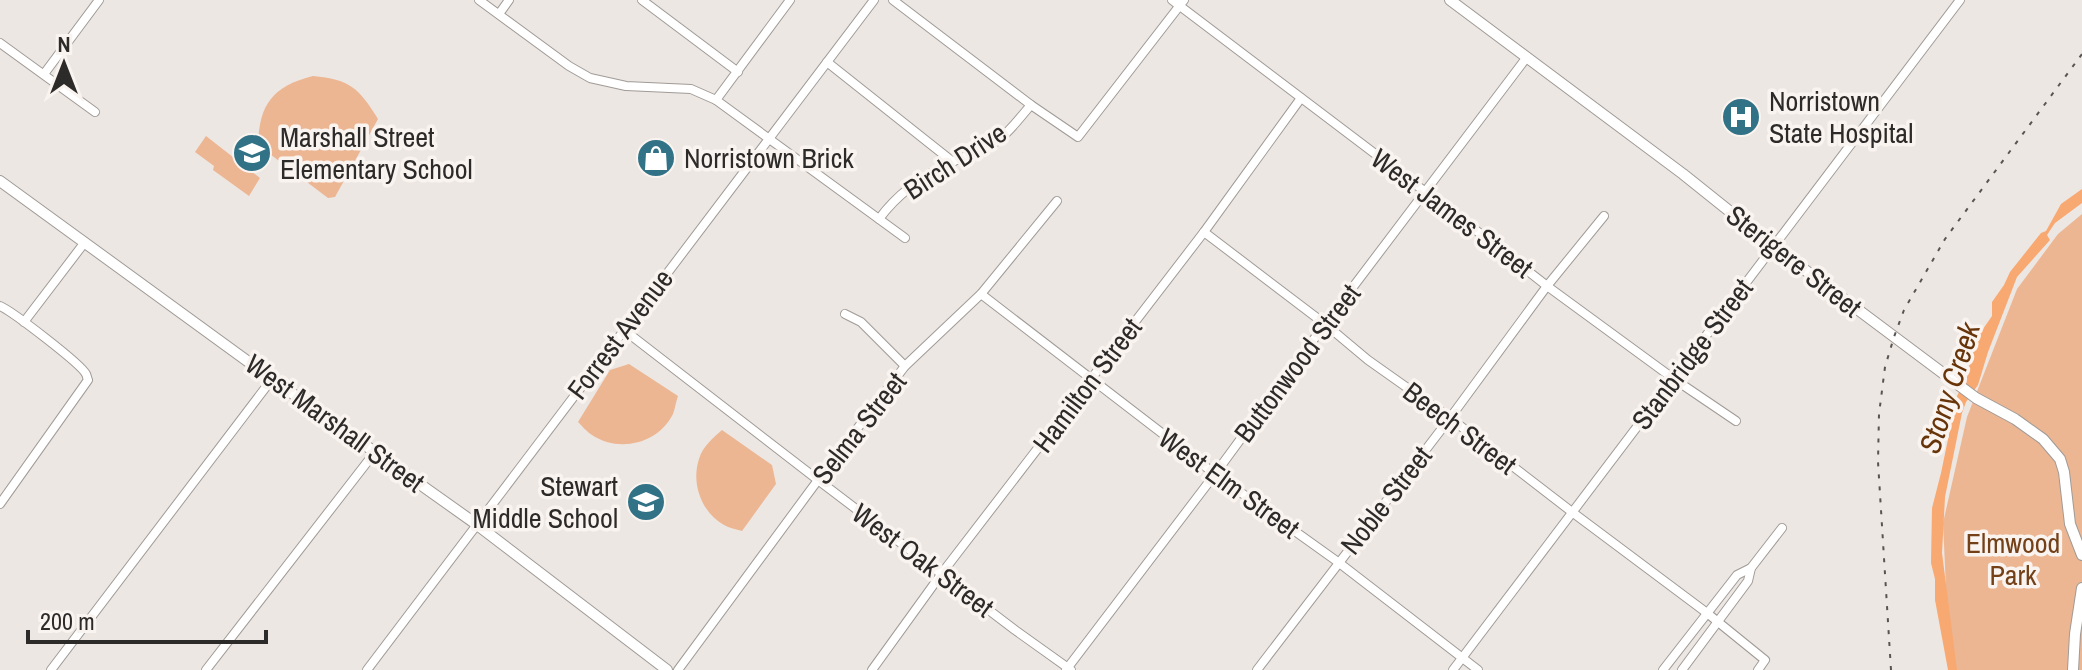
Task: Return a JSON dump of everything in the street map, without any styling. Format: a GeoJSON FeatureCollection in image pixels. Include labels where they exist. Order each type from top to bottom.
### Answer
{"type":"FeatureCollection","features":[{"type":"Feature","properties":{"kind":"street"},"geometry":{"type":"LineString","coordinates":[[44,74],[99,0]]}},
{"type":"Feature","properties":{"kind":"street"},"geometry":{"type":"LineString","coordinates":[[479,0],[590,78],[626,86],[691,89],[716,100],[905,238]]}},
{"type":"Feature","properties":{"kind":"street"},"geometry":{"type":"LineString","coordinates":[[499,14],[509,0]]}},
{"type":"Feature","properties":{"kind":"street"},"geometry":{"type":"LineString","coordinates":[[642,0],[738,72]]}},
{"type":"Feature","properties":{"kind":"street"},"geometry":{"type":"LineString","coordinates":[[716,100],[790,0]]}},
{"type":"Feature","properties":{"kind":"street","name":"Forrest Avenue"},"geometry":{"type":"LineString","coordinates":[[367,670],[874,0]]}},
{"type":"Feature","properties":{"kind":"street"},"geometry":{"type":"LineString","coordinates":[[893,0],[1078,137],[1178,2]]}},
{"type":"Feature","properties":{"kind":"street","name":"Sterigere Street"},"geometry":{"type":"LineString","coordinates":[[1450,0],[1976,398],[2015,419],[2043,439],[2060,459],[2067,487],[2070,524],[2082,555]]}},
{"type":"Feature","properties":{"kind":"street","name":"Stanbridge Street"},"geometry":{"type":"LineString","coordinates":[[1453,670],[1960,0]]}},
{"type":"Feature","properties":{"kind":"street","name":"West James Street"},"geometry":{"type":"LineString","coordinates":[[1178,2],[1547,286],[1736,421]]}},
{"type":"Feature","properties":{"kind":"street"},"geometry":{"type":"LineString","coordinates":[[0,43],[95,112]]}},
{"type":"Feature","properties":{"kind":"street","name":"Buttonwood Street"},"geometry":{"type":"LineString","coordinates":[[1069,669],[1527,57]]}},
{"type":"Feature","properties":{"kind":"street"},"geometry":{"type":"LineString","coordinates":[[827,62],[953,162]]}},
{"type":"Feature","properties":{"kind":"street","name":"Hamilton Street"},"geometry":{"type":"LineString","coordinates":[[872,670],[942,573],[1204,232],[1301,98]]}},
{"type":"Feature","properties":{"kind":"street","name":"Birch Drive"},"geometry":{"type":"LineString","coordinates":[[879,219],[907,189],[1000,139],[1031,105]]}},
{"type":"Feature","properties":{"kind":"street","name":"West Marshall Street"},"geometry":{"type":"LineString","coordinates":[[0,181],[476,524],[667,670]]}},
{"type":"Feature","properties":{"kind":"street","name":"Selma Street"},"geometry":{"type":"LineString","coordinates":[[678,670],[905,366],[981,294],[1057,201]]}},
{"type":"Feature","properties":{"kind":"street","name":"Noble Street"},"geometry":{"type":"LineString","coordinates":[[1257,670],[1547,286],[1604,216]]}},
{"type":"Feature","properties":{"kind":"street","name":"Beech Street"},"geometry":{"type":"LineString","coordinates":[[1204,232],[1368,360],[1450,418],[1719,622],[1765,660],[1758,670]]}},
{"type":"Feature","properties":{"kind":"street"},"geometry":{"type":"LineString","coordinates":[[24,322],[85,242]]}},
{"type":"Feature","properties":{"kind":"street","name":"West Elm Street"},"geometry":{"type":"LineString","coordinates":[[981,294],[1478,670]]}},
{"type":"Feature","properties":{"kind":"street"},"geometry":{"type":"LineString","coordinates":[[0,306],[82,368],[88,380],[0,504]]}},
{"type":"Feature","properties":{"kind":"street"},"geometry":{"type":"LineString","coordinates":[[845,314],[861,322],[905,366]]}},
{"type":"Feature","properties":{"kind":"street","name":"West Oak Street"},"geometry":{"type":"LineString","coordinates":[[624,330],[1069,669]]}},
{"type":"Feature","properties":{"kind":"street"},"geometry":{"type":"LineString","coordinates":[[51,670],[272,379]]}},
{"type":"Feature","properties":{"kind":"street"},"geometry":{"type":"LineString","coordinates":[[206,670],[375,452]]}},
{"type":"Feature","properties":{"kind":"street"},"geometry":{"type":"LineString","coordinates":[[1682,670],[1748,581],[1751,568],[1782,528]]}},
{"type":"Feature","properties":{"kind":"street"},"geometry":{"type":"LineString","coordinates":[[1663,670],[1737,575],[1751,568]]}},
{"type":"Feature","properties":{"kind":"street"},"geometry":{"type":"LineString","coordinates":[[2073,670],[2082,588]]}},
{"type":"Feature","properties":{"kind":"green space"},"geometry":{"type":"Polygon","coordinates":[[[313,76],[352,87],[378,119],[335,197],[328,198],[258,145],[261,118],[271,99],[288,85],[313,76]]]}},
{"type":"Feature","properties":{"kind":"green space"},"geometry":{"type":"Polygon","coordinates":[[[206,136],[260,178],[249,196],[213,170],[214,166],[195,152],[206,136]]]}},
{"type":"Feature","properties":{"kind":"green space","name":"Elmwood Park"},"geometry":{"type":"Polygon","coordinates":[[[2082,214],[2082,670],[1952,670],[1943,523],[1967,417],[2017,289],[2058,234],[2082,214]]]}},
{"type":"Feature","properties":{"kind":"green space"},"geometry":{"type":"Polygon","coordinates":[[[629,364],[678,396],[673,414],[658,432],[637,442],[614,444],[592,435],[578,422],[610,370],[629,364]]]}},
{"type":"Feature","properties":{"kind":"green space"},"geometry":{"type":"Polygon","coordinates":[[[722,430],[772,465],[776,484],[742,531],[726,526],[709,513],[697,487],[701,454],[722,430]]]}},
{"type":"Feature","properties":{"kind":"shaded area"},"geometry":{"type":"Polygon","coordinates":[[[2082,189],[2082,203],[2055,223],[2047,235],[2050,240],[2017,277],[1978,385],[1962,413],[1945,497],[1942,553],[1957,670],[1948,670],[1931,563],[1932,508],[1957,396],[1970,371],[1968,358],[1976,339],[1992,316],[1992,302],[2010,272],[2041,233],[2046,231],[2061,204],[2082,189]]]}},
{"type":"Feature","properties":{"kind":"railway"},"geometry":{"type":"LineString","coordinates":[[1891,670],[1878,462],[1879,414],[1885,367],[1894,337],[1904,310],[1945,239],[2082,54]]}},
{"type":"Feature","properties":{"kind":"place","name":"Norristown State Hospital"},"geometry":{"type":"Point","coordinates":[1741,117]}},
{"type":"Feature","properties":{"kind":"place","name":"Marshall Street Elementary School"},"geometry":{"type":"Point","coordinates":[252,153]}},
{"type":"Feature","properties":{"kind":"place","name":"Norristown Brick"},"geometry":{"type":"Point","coordinates":[656,158]}},
{"type":"Feature","properties":{"kind":"place","name":"Stewart Middle School"},"geometry":{"type":"Point","coordinates":[646,502]}},
{"type":"Feature","properties":{"kind":"water label","name":"Stony Creek"},"geometry":{"type":"Point","coordinates":[1950,388]}}]}
